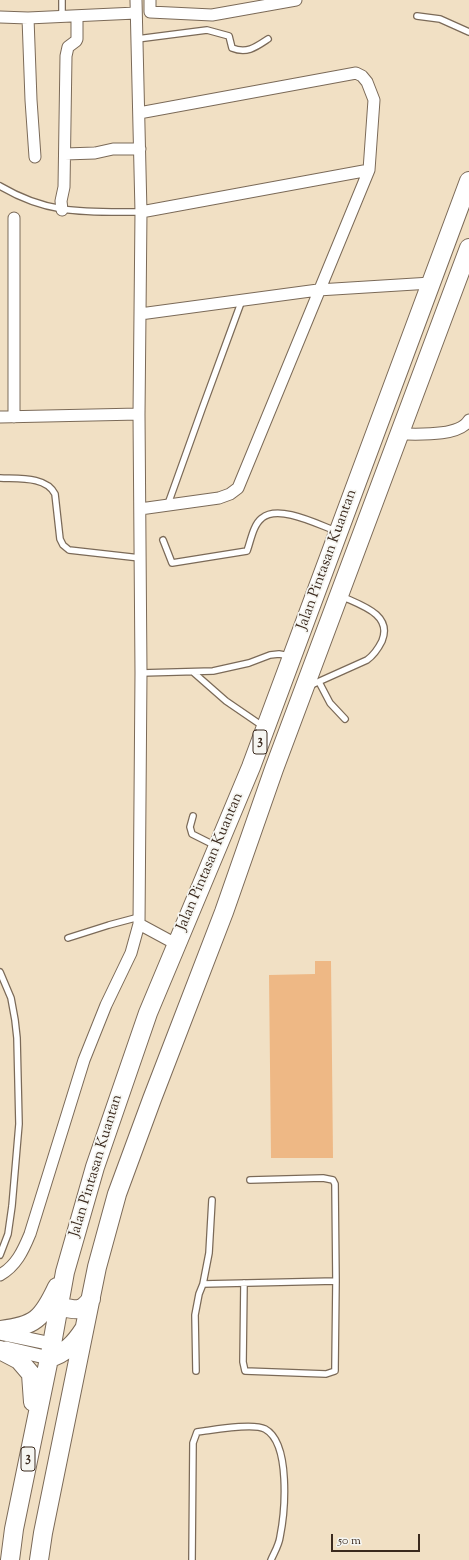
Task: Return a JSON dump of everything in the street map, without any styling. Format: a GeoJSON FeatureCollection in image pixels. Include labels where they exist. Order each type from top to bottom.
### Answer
{"type":"FeatureCollection","features":[{"type":"Feature","properties":{"kind":"highway","name":"Jalan Pintasan Kuantan"},"geometry":{"type":"LineString","coordinates":[[10,1560],[14,1529],[36,1418],[54,1352],[59,1306],[65,1272],[95,1167],[148,1013],[218,847],[265,728],[469,181]]}},
{"type":"Feature","properties":{"kind":"highway","name":"Jalan Pintasan Kuantan"},"geometry":{"type":"LineString","coordinates":[[39,1560],[91,1299],[117,1194],[224,912],[274,769],[311,685],[338,595],[469,248]]}},
{"type":"Feature","properties":{"kind":"highway"},"geometry":{"type":"LineString","coordinates":[[0,1331],[24,1326],[39,1318],[65,1272]]}},
{"type":"Feature","properties":{"kind":"highway"},"geometry":{"type":"LineString","coordinates":[[59,1306],[79,1310],[86,1307],[91,1299]]}},
{"type":"Feature","properties":{"kind":"highway"},"geometry":{"type":"LineString","coordinates":[[75,1380],[72,1368],[54,1352],[77,1338],[86,1325]]}},
{"type":"Feature","properties":{"kind":"highway"},"geometry":{"type":"LineString","coordinates":[[0,1348],[19,1360],[31,1374],[36,1418]]}},
{"type":"Feature","properties":{"kind":"street"},"geometry":{"type":"LineString","coordinates":[[0,1276],[15,1264],[30,1234],[84,1060],[106,1004],[131,953],[139,921],[141,558],[139,414],[141,212],[136,0]]}},
{"type":"Feature","properties":{"kind":"street"},"geometry":{"type":"LineString","coordinates":[[150,0],[150,12],[212,15],[296,0]]}},
{"type":"Feature","properties":{"kind":"street"},"geometry":{"type":"LineString","coordinates":[[0,17],[62,17],[136,13]]}},
{"type":"Feature","properties":{"kind":"street"},"geometry":{"type":"LineString","coordinates":[[62,210],[61,201],[64,187],[65,154],[66,56],[68,47],[76,42],[77,39],[77,16]]}},
{"type":"Feature","properties":{"kind":"street"},"geometry":{"type":"LineString","coordinates":[[28,18],[35,156]]}},
{"type":"Feature","properties":{"kind":"street"},"geometry":{"type":"LineString","coordinates":[[139,113],[356,73],[362,76],[367,82],[374,100],[369,170],[318,290],[238,488],[230,494],[219,498],[140,509]]}},
{"type":"Feature","properties":{"kind":"street"},"geometry":{"type":"LineString","coordinates":[[65,154],[94,153],[113,149],[140,149]]}},
{"type":"Feature","properties":{"kind":"street"},"geometry":{"type":"LineString","coordinates":[[141,212],[369,170]]}},
{"type":"Feature","properties":{"kind":"street"},"geometry":{"type":"LineString","coordinates":[[14,218],[14,417]]}},
{"type":"Feature","properties":{"kind":"street"},"geometry":{"type":"LineString","coordinates":[[140,314],[318,290],[431,282]]}},
{"type":"Feature","properties":{"kind":"street"},"geometry":{"type":"LineString","coordinates":[[0,417],[139,414]]}},
{"type":"Feature","properties":{"kind":"street"},"geometry":{"type":"LineString","coordinates":[[400,434],[436,434],[461,428],[469,420]]}},
{"type":"Feature","properties":{"kind":"street"},"geometry":{"type":"LineString","coordinates":[[139,921],[176,944]]}},
{"type":"Feature","properties":{"kind":"street"},"geometry":{"type":"LineString","coordinates":[[0,1331],[54,1352]]}},
{"type":"Feature","properties":{"kind":"street"},"geometry":{"type":"LineString","coordinates":[[0,1348],[54,1352]]}},
{"type":"Feature","properties":{"kind":"lane"},"geometry":{"type":"LineString","coordinates":[[62,0],[62,17]]}},
{"type":"Feature","properties":{"kind":"lane"},"geometry":{"type":"LineString","coordinates":[[417,16],[440,19],[469,32]]}},
{"type":"Feature","properties":{"kind":"lane"},"geometry":{"type":"LineString","coordinates":[[137,39],[206,30],[229,36],[232,48],[240,52],[254,48],[268,39]]}},
{"type":"Feature","properties":{"kind":"lane"},"geometry":{"type":"LineString","coordinates":[[0,186],[37,204],[62,210],[84,212],[141,212]]}},
{"type":"Feature","properties":{"kind":"lane"},"geometry":{"type":"LineString","coordinates":[[168,504],[242,300]]}},
{"type":"Feature","properties":{"kind":"lane"},"geometry":{"type":"LineString","coordinates":[[0,478],[39,481],[52,487],[55,494],[60,539],[63,545],[69,550],[141,558]]}},
{"type":"Feature","properties":{"kind":"lane"},"geometry":{"type":"LineString","coordinates":[[163,540],[172,563],[247,551],[255,526],[263,517],[269,514],[289,514],[338,532]]}},
{"type":"Feature","properties":{"kind":"lane"},"geometry":{"type":"LineString","coordinates":[[338,595],[377,614],[382,620],[384,628],[383,638],[373,656],[311,685],[345,719]]}},
{"type":"Feature","properties":{"kind":"lane"},"geometry":{"type":"LineString","coordinates":[[141,673],[213,671],[249,663],[270,655],[279,654],[292,656]]}},
{"type":"Feature","properties":{"kind":"lane"},"geometry":{"type":"LineString","coordinates":[[193,672],[226,701],[265,728]]}},
{"type":"Feature","properties":{"kind":"lane"},"geometry":{"type":"LineString","coordinates":[[193,816],[190,827],[192,834],[218,847]]}},
{"type":"Feature","properties":{"kind":"lane"},"geometry":{"type":"LineString","coordinates":[[68,938],[108,925],[139,921]]}},
{"type":"Feature","properties":{"kind":"lane"},"geometry":{"type":"LineString","coordinates":[[0,972],[11,998],[15,1020],[17,1038],[18,1124],[12,1206],[8,1234],[0,1255]]}},
{"type":"Feature","properties":{"kind":"lane"},"geometry":{"type":"LineString","coordinates":[[244,1283],[243,1362],[245,1371],[326,1374],[334,1371],[336,1281],[335,1184],[333,1180],[324,1178],[250,1180]]}},
{"type":"Feature","properties":{"kind":"lane"},"geometry":{"type":"LineString","coordinates":[[196,1371],[195,1314],[209,1253],[212,1200]]}},
{"type":"Feature","properties":{"kind":"lane"},"geometry":{"type":"LineString","coordinates":[[203,1284],[336,1281]]}},
{"type":"Feature","properties":{"kind":"lane"},"geometry":{"type":"LineString","coordinates":[[192,1560],[194,1436],[197,1432],[250,1426],[264,1428],[272,1433],[279,1445],[283,1457],[283,1514],[280,1538],[271,1560]]}},
{"type":"Feature","properties":{"kind":"building"},"geometry":{"type":"Polygon","coordinates":[[[315,961],[331,961],[333,1158],[271,1158],[269,975],[315,974],[315,961]]]}}]}
